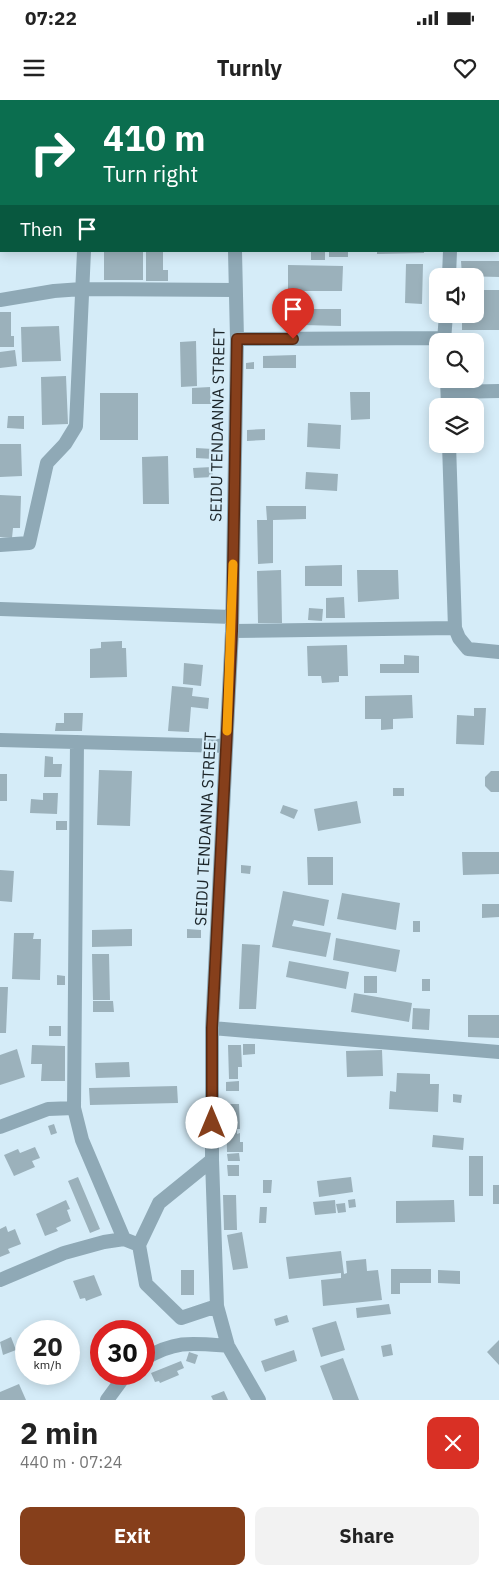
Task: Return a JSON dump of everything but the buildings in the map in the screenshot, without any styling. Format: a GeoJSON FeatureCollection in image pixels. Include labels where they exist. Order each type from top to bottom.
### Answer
{"type":"FeatureCollection","features":[{"type":"Feature","properties":{"kind":"street"},"geometry":{"type":"LineString","coordinates":[[0,545],[29,543],[47,463],[65,444],[76,426],[84,252]]}},
{"type":"Feature","properties":{"kind":"street","name":"SEIDU TENDANNA STREET"},"geometry":{"type":"LineString","coordinates":[[234,252],[237,339],[232,624],[212,1028],[212,1160],[217,1306],[228,1346],[258,1400]]}},
{"type":"Feature","properties":{"kind":"street"},"geometry":{"type":"LineString","coordinates":[[449,268],[450,252]]}},
{"type":"Feature","properties":{"kind":"street"},"geometry":{"type":"LineString","coordinates":[[0,300],[54,291],[82,289],[234,290]]}},
{"type":"Feature","properties":{"kind":"street"},"geometry":{"type":"LineString","coordinates":[[237,339],[429,340]]}},
{"type":"Feature","properties":{"kind":"street"},"geometry":{"type":"LineString","coordinates":[[447,392],[499,391]]}},
{"type":"Feature","properties":{"kind":"street"},"geometry":{"type":"LineString","coordinates":[[449,453],[455,628],[459,638],[468,649],[499,652]]}},
{"type":"Feature","properties":{"kind":"street"},"geometry":{"type":"LineString","coordinates":[[0,609],[232,624],[455,628]]}},
{"type":"Feature","properties":{"kind":"street"},"geometry":{"type":"LineString","coordinates":[[0,740],[226,746]]}},
{"type":"Feature","properties":{"kind":"street"},"geometry":{"type":"LineString","coordinates":[[77,742],[74,1108],[82,1140],[124,1239]]}},
{"type":"Feature","properties":{"kind":"street"},"geometry":{"type":"LineString","coordinates":[[212,1028],[499,1052]]}},
{"type":"Feature","properties":{"kind":"street"},"geometry":{"type":"LineString","coordinates":[[0,1127],[48,1109],[74,1108]]}},
{"type":"Feature","properties":{"kind":"street"},"geometry":{"type":"LineString","coordinates":[[212,1160],[159,1203],[139,1245],[146,1284],[181,1318],[217,1306]]}},
{"type":"Feature","properties":{"kind":"street"},"geometry":{"type":"LineString","coordinates":[[0,1280],[64,1253],[124,1239],[139,1245]]}},
{"type":"Feature","properties":{"kind":"street"},"geometry":{"type":"LineString","coordinates":[[155,1352],[186,1342],[228,1346]]}},
{"type":"Feature","properties":{"kind":"street"},"geometry":{"type":"LineString","coordinates":[[107,1400],[118,1385]]}},
{"type":"Feature","properties":{"kind":"slow traffic"},"geometry":{"type":"LineString","coordinates":[[227,731],[233,564]]}},
{"type":"Feature","properties":{"kind":"route"},"geometry":{"type":"LineString","coordinates":[[212,1123],[212,1028],[232,631],[237,339],[293,339]]}}]}
